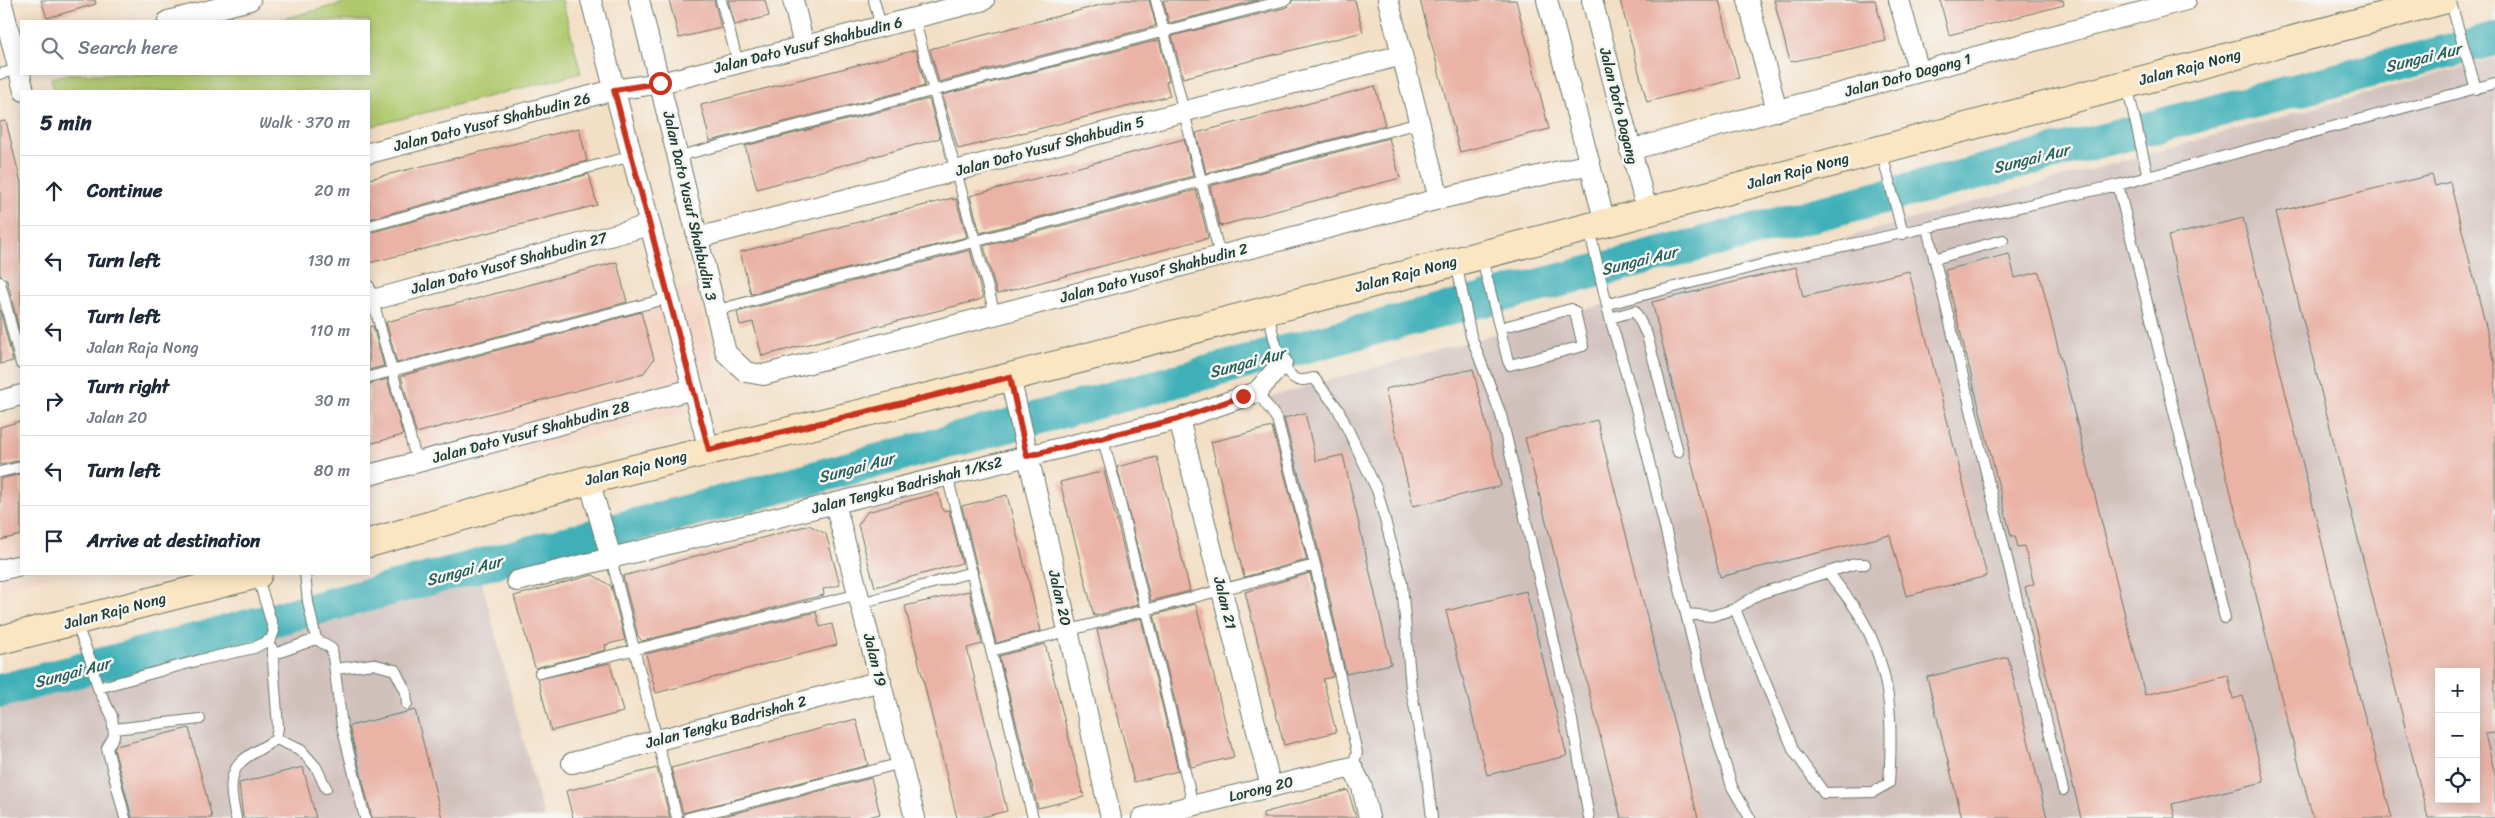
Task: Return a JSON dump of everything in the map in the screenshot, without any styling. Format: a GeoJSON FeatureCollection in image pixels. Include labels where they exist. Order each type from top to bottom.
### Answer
{"type":"FeatureCollection","features":[{"type":"Feature","properties":{"kind":"main road","name":"Jalan Raja Nong"},"geometry":{"type":"LineString","coordinates":[[370,543],[589,480],[1010,377],[1597,225],[2443,0]]}},
{"type":"Feature","properties":{"kind":"main road","name":"Jalan Raja Nong"},"geometry":{"type":"LineString","coordinates":[[0,640],[254,575]]}},
{"type":"Feature","properties":{"kind":"street"},"geometry":{"type":"LineString","coordinates":[[1,0],[14,66],[24,90]]}},
{"type":"Feature","properties":{"kind":"street"},"geometry":{"type":"LineString","coordinates":[[172,20],[250,0]]}},
{"type":"Feature","properties":{"kind":"street"},"geometry":{"type":"LineString","coordinates":[[591,0],[709,450]]}},
{"type":"Feature","properties":{"kind":"street","name":"Jalan Dato Yusuf Shahbudin 3"},"geometry":{"type":"LineString","coordinates":[[639,0],[679,156],[714,311],[726,353]]}},
{"type":"Feature","properties":{"kind":"street"},"geometry":{"type":"LineString","coordinates":[[792,0],[804,46]]}},
{"type":"Feature","properties":{"kind":"street","name":"Jalan Dato Yusuf Shahbudin 6"},"geometry":{"type":"LineString","coordinates":[[614,90],[660,83],[914,18],[950,4],[984,0]]}},
{"type":"Feature","properties":{"kind":"street"},"geometry":{"type":"LineString","coordinates":[[1388,0],[1439,198]]}},
{"type":"Feature","properties":{"kind":"street"},"geometry":{"type":"LineString","coordinates":[[1547,0],[1590,164],[1597,225]]}},
{"type":"Feature","properties":{"kind":"street","name":"Jalan Dato Dagang"},"geometry":{"type":"LineString","coordinates":[[1592,0],[1647,211]]}},
{"type":"Feature","properties":{"kind":"street"},"geometry":{"type":"LineString","coordinates":[[1748,0],[1777,111]]}},
{"type":"Feature","properties":{"kind":"street"},"geometry":{"type":"LineString","coordinates":[[1899,0],[1918,72]]}},
{"type":"Feature","properties":{"kind":"street","name":"Jalan Dato Dagang 1"},"geometry":{"type":"LineString","coordinates":[[1630,150],[2186,0]]}},
{"type":"Feature","properties":{"kind":"street","name":"Jalan Dato Yusuf Shahbudin 5"},"geometry":{"type":"LineString","coordinates":[[697,238],[1402,55]]}},
{"type":"Feature","properties":{"kind":"street","name":"Jalan Dato Yusof Shahbudin 26"},"geometry":{"type":"LineString","coordinates":[[370,153],[614,90]]}},
{"type":"Feature","properties":{"kind":"street","name":"Jalan Dato Yusof Shahbudin 2"},"geometry":{"type":"LineString","coordinates":[[726,353],[746,372],[763,375],[1439,198],[1590,164]]}},
{"type":"Feature","properties":{"kind":"street","name":"Jalan Dato Yusof Shahbudin 27"},"geometry":{"type":"LineString","coordinates":[[370,296],[650,226]]}},
{"type":"Feature","properties":{"kind":"street"},"geometry":{"type":"LineString","coordinates":[[1257,392],[1279,354]]}},
{"type":"Feature","properties":{"kind":"street","name":"Jalan 20"},"geometry":{"type":"LineString","coordinates":[[1010,377],[1112,818]]}},
{"type":"Feature","properties":{"kind":"street","name":"Jalan Dato Yusuf Shahbudin 28"},"geometry":{"type":"LineString","coordinates":[[370,475],[693,389]]}},
{"type":"Feature","properties":{"kind":"street","name":"Jalan Tengku Badrishah 1/Ks2"},"geometry":{"type":"LineString","coordinates":[[517,581],[606,542],[835,503],[1178,419],[1257,392]]}},
{"type":"Feature","properties":{"kind":"street"},"geometry":{"type":"LineString","coordinates":[[0,401],[20,395]]}},
{"type":"Feature","properties":{"kind":"street","name":"Jalan 21"},"geometry":{"type":"LineString","coordinates":[[1178,419],[1271,787]]}},
{"type":"Feature","properties":{"kind":"street"},"geometry":{"type":"LineString","coordinates":[[589,480],[606,542]]}},
{"type":"Feature","properties":{"kind":"street","name":"Jalan 19"},"geometry":{"type":"LineString","coordinates":[[835,503],[916,818]]}},
{"type":"Feature","properties":{"kind":"street"},"geometry":{"type":"LineString","coordinates":[[0,570],[20,565]]}},
{"type":"Feature","properties":{"kind":"street","name":"Jalan Tengku Badrishah 2"},"geometry":{"type":"LineString","coordinates":[[572,763],[881,681]]}},
{"type":"Feature","properties":{"kind":"street"},"geometry":{"type":"LineString","coordinates":[[1352,767],[1362,787],[1369,818]]}},
{"type":"Feature","properties":{"kind":"street","name":"Lorong 20"},"geometry":{"type":"LineString","coordinates":[[1142,818],[1352,767]]}},
{"type":"Feature","properties":{"kind":"lane"},"geometry":{"type":"LineString","coordinates":[[721,0],[738,63]]}},
{"type":"Feature","properties":{"kind":"lane"},"geometry":{"type":"LineString","coordinates":[[874,0],[881,26]]}},
{"type":"Feature","properties":{"kind":"lane"},"geometry":{"type":"LineString","coordinates":[[1156,0],[1220,256]]}},
{"type":"Feature","properties":{"kind":"lane"},"geometry":{"type":"LineString","coordinates":[[679,156],[1286,0]]}},
{"type":"Feature","properties":{"kind":"lane"},"geometry":{"type":"LineString","coordinates":[[2450,0],[2476,89]]}},
{"type":"Feature","properties":{"kind":"lane"},"geometry":{"type":"LineString","coordinates":[[914,18],[994,314]]}},
{"type":"Feature","properties":{"kind":"lane"},"geometry":{"type":"LineString","coordinates":[[1608,304],[1780,260],[2118,185],[2495,83]]}},
{"type":"Feature","properties":{"kind":"lane"},"geometry":{"type":"LineString","coordinates":[[2127,84],[2148,177]]}},
{"type":"Feature","properties":{"kind":"lane"},"geometry":{"type":"LineString","coordinates":[[714,311],[1419,123]]}},
{"type":"Feature","properties":{"kind":"lane"},"geometry":{"type":"LineString","coordinates":[[1881,149],[1903,234]]}},
{"type":"Feature","properties":{"kind":"lane"},"geometry":{"type":"LineString","coordinates":[[370,226],[632,156]]}},
{"type":"Feature","properties":{"kind":"lane"},"geometry":{"type":"LineString","coordinates":[[2118,185],[2226,618]]}},
{"type":"Feature","properties":{"kind":"lane"},"geometry":{"type":"LineString","coordinates":[[1597,225],[1599,264],[1610,318],[1637,412],[1709,709],[1732,787],[1750,818]]}},
{"type":"Feature","properties":{"kind":"lane"},"geometry":{"type":"LineString","coordinates":[[1926,228],[2063,790]]}},
{"type":"Feature","properties":{"kind":"lane"},"geometry":{"type":"LineString","coordinates":[[1934,259],[2004,240]]}},
{"type":"Feature","properties":{"kind":"lane"},"geometry":{"type":"LineString","coordinates":[[1468,258],[1492,294],[1496,313],[1500,328],[1510,365],[1583,346],[1575,312],[1571,309],[1500,328]]}},
{"type":"Feature","properties":{"kind":"lane"},"geometry":{"type":"LineString","coordinates":[[1468,258],[1462,296],[1465,314],[1471,336],[1493,390],[1503,424],[1572,720],[1589,818]]}},
{"type":"Feature","properties":{"kind":"lane"},"geometry":{"type":"LineString","coordinates":[[0,282],[20,360]]}},
{"type":"Feature","properties":{"kind":"lane"},"geometry":{"type":"LineString","coordinates":[[370,296],[417,462]]}},
{"type":"Feature","properties":{"kind":"lane"},"geometry":{"type":"LineString","coordinates":[[370,377],[669,298]]}},
{"type":"Feature","properties":{"kind":"lane"},"geometry":{"type":"LineString","coordinates":[[1628,299],[1647,336],[1678,452]]}},
{"type":"Feature","properties":{"kind":"lane"},"geometry":{"type":"LineString","coordinates":[[1268,310],[1279,354],[1292,377],[1300,381],[1314,378],[1338,409],[1377,490],[1402,584],[1411,688],[1426,768],[1432,818]]}},
{"type":"Feature","properties":{"kind":"lane"},"geometry":{"type":"LineString","coordinates":[[1610,318],[1635,311]]}},
{"type":"Feature","properties":{"kind":"lane"},"geometry":{"type":"LineString","coordinates":[[1257,392],[1277,419],[1315,565],[1357,753],[1352,767]]}},
{"type":"Feature","properties":{"kind":"lane"},"geometry":{"type":"LineString","coordinates":[[1102,438],[1118,494],[1193,806]]}},
{"type":"Feature","properties":{"kind":"lane"},"geometry":{"type":"LineString","coordinates":[[0,472],[20,467]]}},
{"type":"Feature","properties":{"kind":"lane"},"geometry":{"type":"LineString","coordinates":[[947,475],[1033,818]]}},
{"type":"Feature","properties":{"kind":"lane"},"geometry":{"type":"LineString","coordinates":[[606,542],[677,818]]}},
{"type":"Feature","properties":{"kind":"lane"},"geometry":{"type":"LineString","coordinates":[[1686,614],[1712,616],[1735,608],[1759,594],[1779,587],[1855,564],[1865,564]]}},
{"type":"Feature","properties":{"kind":"lane"},"geometry":{"type":"LineString","coordinates":[[991,650],[1315,565]]}},
{"type":"Feature","properties":{"kind":"lane"},"geometry":{"type":"LineString","coordinates":[[540,673],[972,572]]}},
{"type":"Feature","properties":{"kind":"lane"},"geometry":{"type":"LineString","coordinates":[[1735,608],[1794,751],[1824,793],[1872,792],[1889,783],[1891,754],[1890,697],[1880,658],[1861,618],[1828,572]]}},
{"type":"Feature","properties":{"kind":"lane"},"geometry":{"type":"LineString","coordinates":[[236,818],[231,797],[233,773],[242,760],[262,750],[276,739],[278,727],[272,655],[273,635],[258,575]]}},
{"type":"Feature","properties":{"kind":"lane"},"geometry":{"type":"LineString","coordinates":[[305,575],[308,602],[316,639],[332,649],[342,726],[365,818]]}},
{"type":"Feature","properties":{"kind":"lane"},"geometry":{"type":"LineString","coordinates":[[75,622],[90,659],[98,688],[112,716],[114,736],[107,748],[125,818]]}},
{"type":"Feature","properties":{"kind":"lane"},"geometry":{"type":"LineString","coordinates":[[98,688],[200,660],[254,648],[273,635]]}},
{"type":"Feature","properties":{"kind":"lane"},"geometry":{"type":"LineString","coordinates":[[272,655],[316,639]]}},
{"type":"Feature","properties":{"kind":"lane"},"geometry":{"type":"LineString","coordinates":[[335,669],[373,664],[395,670],[406,692],[407,704]]}},
{"type":"Feature","properties":{"kind":"lane"},"geometry":{"type":"LineString","coordinates":[[114,729],[200,719]]}},
{"type":"Feature","properties":{"kind":"lane"},"geometry":{"type":"LineString","coordinates":[[276,739],[301,750],[316,767],[326,788]]}},
{"type":"Feature","properties":{"kind":"lane"},"geometry":{"type":"LineString","coordinates":[[688,818],[902,763]]}},
{"type":"Feature","properties":{"kind":"shaded area"},"geometry":{"type":"Polygon","coordinates":[[[2495,58],[2495,818],[1374,818],[1269,397],[2495,58]]]}},
{"type":"Feature","properties":{"kind":"shaded area"},"geometry":{"type":"Polygon","coordinates":[[[695,285],[724,403],[370,494],[370,370],[695,285]]]}},
{"type":"Feature","properties":{"kind":"shaded area"},"geometry":{"type":"Polygon","coordinates":[[[20,461],[20,575],[56,575],[0,589],[0,467],[20,461]]]}},
{"type":"Feature","properties":{"kind":"shaded area"},"geometry":{"type":"Polygon","coordinates":[[[481,579],[544,818],[0,818],[0,701],[481,579]]]}},
{"type":"Feature","properties":{"kind":"green space"},"geometry":{"type":"Polygon","coordinates":[[[356,0],[562,0],[581,73],[370,127],[370,90],[54,90],[51,78],[64,75],[370,75],[370,20],[278,20],[356,0]]]}},
{"type":"Feature","properties":{"kind":"building"},"geometry":{"type":"Polygon","coordinates":[[[41,0],[95,0],[96,4],[47,18],[41,0]]]}},
{"type":"Feature","properties":{"kind":"building"},"geometry":{"type":"Polygon","coordinates":[[[669,0],[714,0],[721,28],[679,38],[669,0]]]}},
{"type":"Feature","properties":{"kind":"building"},"geometry":{"type":"Polygon","coordinates":[[[728,0],[765,0],[769,16],[735,25],[728,0]]]}},
{"type":"Feature","properties":{"kind":"building"},"geometry":{"type":"Polygon","coordinates":[[[1120,0],[1149,0],[1156,26],[939,82],[930,49],[1120,0]]]}},
{"type":"Feature","properties":{"kind":"building"},"geometry":{"type":"Polygon","coordinates":[[[1163,0],[1258,0],[1169,23],[1163,0]]]}},
{"type":"Feature","properties":{"kind":"building"},"geometry":{"type":"Polygon","coordinates":[[[1293,0],[1355,0],[1363,32],[1183,78],[1172,36],[1288,7],[1293,0]]]}},
{"type":"Feature","properties":{"kind":"building"},"geometry":{"type":"Polygon","coordinates":[[[1420,0],[1516,0],[1549,129],[1460,152],[1420,0]]]}},
{"type":"Feature","properties":{"kind":"building"},"geometry":{"type":"Polygon","coordinates":[[[1620,0],[1719,0],[1739,78],[1647,102],[1620,0]]]}},
{"type":"Feature","properties":{"kind":"building"},"geometry":{"type":"Polygon","coordinates":[[[1774,0],[1875,0],[1886,41],[1790,62],[1774,0]]]}},
{"type":"Feature","properties":{"kind":"building"},"geometry":{"type":"Polygon","coordinates":[[[1940,0],[2063,0],[2064,5],[1949,35],[1940,0]]]}},
{"type":"Feature","properties":{"kind":"building"},"geometry":{"type":"Polygon","coordinates":[[[1159,40],[1169,81],[1166,82],[1170,96],[958,149],[942,95],[1159,40]]]}},
{"type":"Feature","properties":{"kind":"building"},"geometry":{"type":"Polygon","coordinates":[[[916,50],[925,86],[710,141],[701,105],[916,50]]]}},
{"type":"Feature","properties":{"kind":"building"},"geometry":{"type":"Polygon","coordinates":[[[1375,86],[1385,125],[1206,173],[1196,133],[1375,86]]]}},
{"type":"Feature","properties":{"kind":"building"},"geometry":{"type":"Polygon","coordinates":[[[929,99],[940,138],[757,189],[745,146],[929,99]]]}},
{"type":"Feature","properties":{"kind":"building"},"geometry":{"type":"Polygon","coordinates":[[[6,121],[20,179],[20,333],[7,280],[0,275],[0,122],[6,121]]]}},
{"type":"Feature","properties":{"kind":"building"},"geometry":{"type":"Polygon","coordinates":[[[579,128],[587,161],[370,219],[370,179],[579,128]]]}},
{"type":"Feature","properties":{"kind":"building"},"geometry":{"type":"Polygon","coordinates":[[[1389,138],[1400,178],[1220,226],[1210,186],[1389,138]]]}},
{"type":"Feature","properties":{"kind":"building"},"geometry":{"type":"Polygon","coordinates":[[[1184,139],[1193,176],[980,233],[970,196],[1184,139]]]}},
{"type":"Feature","properties":{"kind":"building"},"geometry":{"type":"Polygon","coordinates":[[[589,174],[597,205],[370,263],[370,233],[589,174]]]}},
{"type":"Feature","properties":{"kind":"building"},"geometry":{"type":"Polygon","coordinates":[[[2432,175],[2435,186],[2450,182],[2495,363],[2495,733],[2485,734],[2495,774],[2495,818],[2428,818],[2276,212],[2432,175]]]}},
{"type":"Feature","properties":{"kind":"building"},"geometry":{"type":"Polygon","coordinates":[[[1196,190],[1208,238],[997,294],[984,246],[1196,190]]]}},
{"type":"Feature","properties":{"kind":"building"},"geometry":{"type":"Polygon","coordinates":[[[953,198],[953,200],[956,199],[967,237],[751,294],[740,252],[953,198]]]}},
{"type":"Feature","properties":{"kind":"building"},"geometry":{"type":"Polygon","coordinates":[[[2243,218],[2360,699],[2392,818],[2313,818],[2280,693],[2168,236],[2243,218]]]}},
{"type":"Feature","properties":{"kind":"building"},"geometry":{"type":"Polygon","coordinates":[[[970,250],[983,298],[979,300],[762,356],[753,322],[740,325],[737,312],[970,250]]]}},
{"type":"Feature","properties":{"kind":"building"},"geometry":{"type":"Polygon","coordinates":[[[2009,254],[2015,278],[2039,272],[2145,695],[2228,675],[2233,699],[2243,696],[2264,782],[2172,804],[2175,818],[2081,818],[2025,587],[2034,584],[2024,546],[2018,547],[2015,536],[2011,536],[1945,270],[2009,254]]]}},
{"type":"Feature","properties":{"kind":"building"},"geometry":{"type":"Polygon","coordinates":[[[617,262],[627,302],[397,363],[386,322],[617,262]]]}},
{"type":"Feature","properties":{"kind":"building"},"geometry":{"type":"Polygon","coordinates":[[[1796,267],[1803,297],[1909,271],[1987,576],[1906,596],[1890,535],[1720,577],[1652,302],[1796,267]]]}},
{"type":"Feature","properties":{"kind":"building"},"geometry":{"type":"Polygon","coordinates":[[[0,310],[13,361],[0,364],[0,310]]]}},
{"type":"Feature","properties":{"kind":"building"},"geometry":{"type":"Polygon","coordinates":[[[641,312],[654,359],[644,373],[416,433],[401,376],[641,312]]]}},
{"type":"Feature","properties":{"kind":"building"},"geometry":{"type":"Polygon","coordinates":[[[373,326],[384,366],[370,370],[370,327],[373,326]]]}},
{"type":"Feature","properties":{"kind":"building"},"geometry":{"type":"Polygon","coordinates":[[[1473,369],[1501,486],[1413,506],[1385,389],[1473,369]]]}},
{"type":"Feature","properties":{"kind":"building"},"geometry":{"type":"Polygon","coordinates":[[[387,379],[403,435],[370,444],[370,384],[387,379]]]}},
{"type":"Feature","properties":{"kind":"building"},"geometry":{"type":"Polygon","coordinates":[[[1305,413],[1316,461],[1343,455],[1391,664],[1346,674],[1322,564],[1284,418],[1305,413]]]}},
{"type":"Feature","properties":{"kind":"building"},"geometry":{"type":"Polygon","coordinates":[[[1597,420],[1698,818],[1621,818],[1525,438],[1597,420]]]}},
{"type":"Feature","properties":{"kind":"building"},"geometry":{"type":"Polygon","coordinates":[[[20,421],[20,460],[0,465],[0,427],[20,421]]]}},
{"type":"Feature","properties":{"kind":"building"},"geometry":{"type":"Polygon","coordinates":[[[1272,427],[1307,560],[1244,577],[1211,442],[1272,427]]]}},
{"type":"Feature","properties":{"kind":"building"},"geometry":{"type":"Polygon","coordinates":[[[1157,457],[1190,591],[1151,601],[1117,467],[1157,457]]]}},
{"type":"Feature","properties":{"kind":"building"},"geometry":{"type":"Polygon","coordinates":[[[1104,471],[1138,605],[1094,616],[1060,482],[1104,471]]]}},
{"type":"Feature","properties":{"kind":"building"},"geometry":{"type":"Polygon","coordinates":[[[20,474],[20,535],[0,540],[0,479],[20,474]]]}},
{"type":"Feature","properties":{"kind":"building"},"geometry":{"type":"Polygon","coordinates":[[[938,493],[943,511],[949,510],[962,563],[875,587],[858,525],[867,512],[938,493]]]}},
{"type":"Feature","properties":{"kind":"building"},"geometry":{"type":"Polygon","coordinates":[[[1007,495],[1041,631],[996,643],[962,506],[1007,495]]]}},
{"type":"Feature","properties":{"kind":"building"},"geometry":{"type":"Polygon","coordinates":[[[809,525],[826,534],[840,585],[823,589],[824,595],[642,641],[638,636],[623,576],[809,525]]]}},
{"type":"Feature","properties":{"kind":"building"},"geometry":{"type":"Polygon","coordinates":[[[1310,573],[1333,677],[1323,679],[1336,732],[1284,745],[1245,592],[1310,573]]]}},
{"type":"Feature","properties":{"kind":"building"},"geometry":{"type":"Polygon","coordinates":[[[593,575],[611,586],[625,640],[605,645],[606,650],[535,668],[514,596],[593,575]]]}},
{"type":"Feature","properties":{"kind":"building"},"geometry":{"type":"Polygon","coordinates":[[[969,591],[982,644],[967,648],[1007,811],[978,818],[957,818],[905,606],[969,591]]]}},
{"type":"Feature","properties":{"kind":"building"},"geometry":{"type":"Polygon","coordinates":[[[1526,591],[1567,756],[1487,775],[1446,611],[1526,591]]]}},
{"type":"Feature","properties":{"kind":"building"},"geometry":{"type":"Polygon","coordinates":[[[1196,605],[1234,757],[1191,767],[1154,615],[1196,605]]]}},
{"type":"Feature","properties":{"kind":"building"},"geometry":{"type":"Polygon","coordinates":[[[816,612],[820,627],[832,624],[837,645],[656,693],[646,654],[816,612]]]}},
{"type":"Feature","properties":{"kind":"building"},"geometry":{"type":"Polygon","coordinates":[[[1141,618],[1178,771],[1134,782],[1097,630],[1141,618]]]}},
{"type":"Feature","properties":{"kind":"building"},"geometry":{"type":"Polygon","coordinates":[[[1045,644],[1084,797],[1038,808],[999,656],[1045,644]]]}},
{"type":"Feature","properties":{"kind":"building"},"geometry":{"type":"Polygon","coordinates":[[[2008,657],[2047,818],[1962,818],[1927,677],[2008,657]]]}},
{"type":"Feature","properties":{"kind":"building"},"geometry":{"type":"Polygon","coordinates":[[[610,663],[623,712],[551,731],[538,679],[610,663]]]}},
{"type":"Feature","properties":{"kind":"building"},"geometry":{"type":"Polygon","coordinates":[[[415,710],[442,818],[372,818],[349,726],[415,710]]]}},
{"type":"Feature","properties":{"kind":"building"},"geometry":{"type":"Polygon","coordinates":[[[856,719],[868,765],[683,813],[671,768],[856,719]]]}},
{"type":"Feature","properties":{"kind":"building"},"geometry":{"type":"Polygon","coordinates":[[[189,728],[212,818],[132,818],[114,749],[116,746],[189,728]]]}},
{"type":"Feature","properties":{"kind":"building"},"geometry":{"type":"Polygon","coordinates":[[[303,767],[316,818],[243,818],[239,783],[303,767]]]}},
{"type":"Feature","properties":{"kind":"building"},"geometry":{"type":"Polygon","coordinates":[[[657,768],[670,818],[573,818],[566,791],[657,768]]]}},
{"type":"Feature","properties":{"kind":"building"},"geometry":{"type":"Polygon","coordinates":[[[871,778],[880,814],[864,818],[716,818],[871,778]]]}},
{"type":"Feature","properties":{"kind":"building"},"geometry":{"type":"Polygon","coordinates":[[[1348,790],[1356,818],[1263,818],[1263,813],[1348,790]]]}},
{"type":"Feature","properties":{"kind":"waterway","name":"Sungai Aur"},"geometry":{"type":"LineString","coordinates":[[0,691],[719,503],[1344,336],[2495,39]]}},
{"type":"Feature","properties":{"kind":"route"},"geometry":{"type":"LineString","coordinates":[[660,83],[614,90],[709,450],[1010,377],[1027,456],[1178,419],[1243,396]]}}]}
